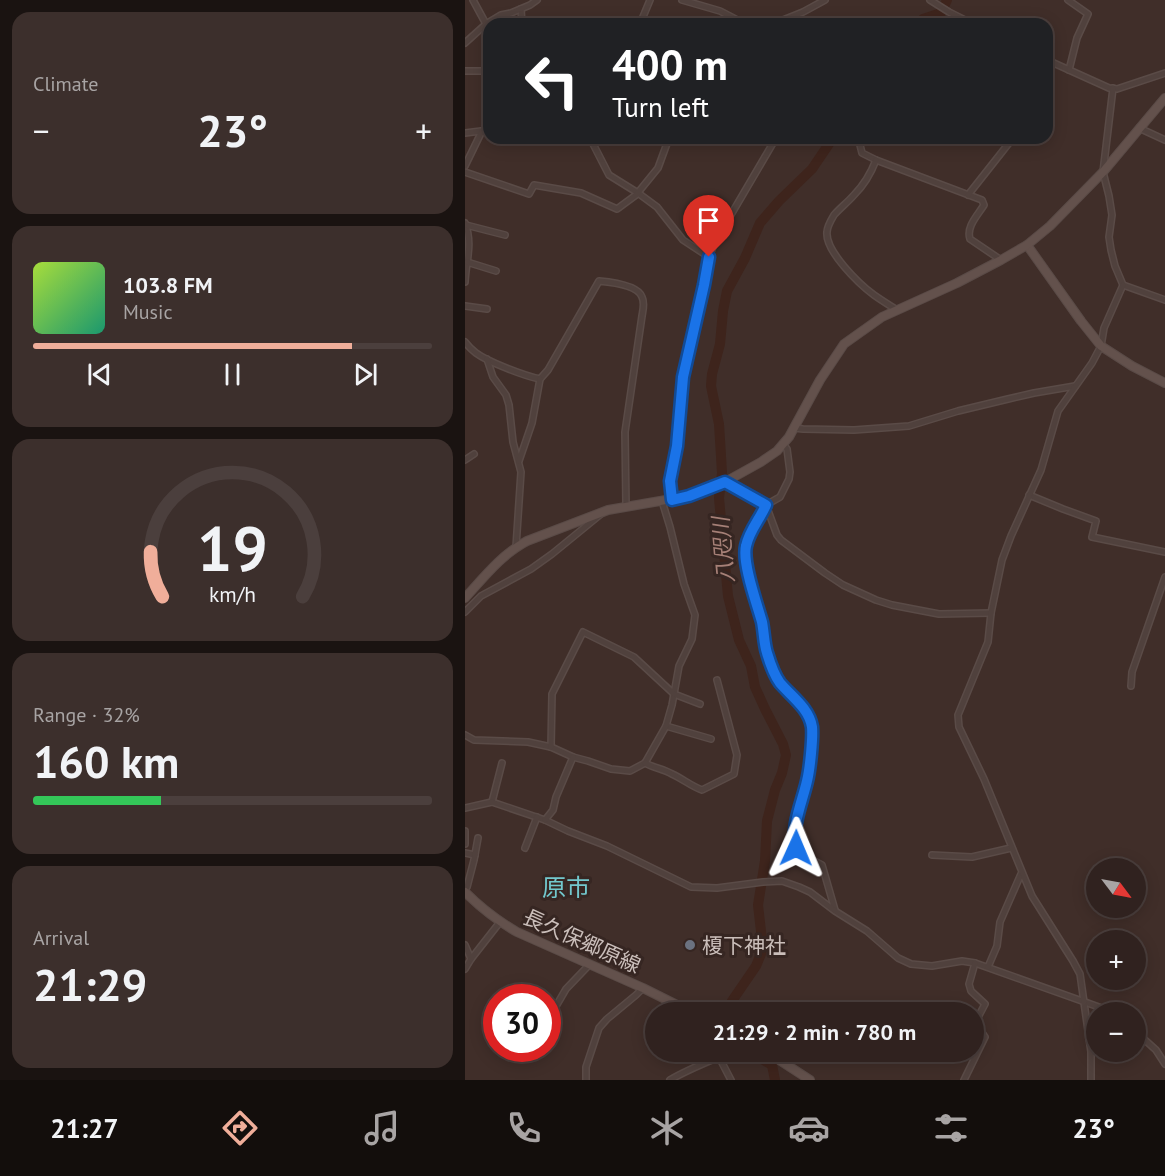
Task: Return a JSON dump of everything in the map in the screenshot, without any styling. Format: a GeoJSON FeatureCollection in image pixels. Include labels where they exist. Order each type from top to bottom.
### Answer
{"type":"FeatureCollection","features":[{"type":"Feature","properties":{"kind":"main road"},"geometry":{"type":"LineString","coordinates":[[465,598],[499,561],[527,541],[626,506],[672,500],[699,492],[725,482],[777,451],[794,428],[820,380],[844,344],[882,317],[957,284],[1027,245],[1050,226],[1103,172],[1165,98]]}},
{"type":"Feature","properties":{"kind":"main road"},"geometry":{"type":"LineString","coordinates":[[1027,245],[1101,346],[1165,383]]}},
{"type":"Feature","properties":{"kind":"main road","name":"長久保郷原線"},"geometry":{"type":"LineString","coordinates":[[465,891],[481,908],[500,922],[671,1002]]}},
{"type":"Feature","properties":{"kind":"main road"},"geometry":{"type":"LineString","coordinates":[[782,1062],[810,1080]]}},
{"type":"Feature","properties":{"kind":"street"},"geometry":{"type":"LineString","coordinates":[[473,0],[483,18]]}},
{"type":"Feature","properties":{"kind":"street"},"geometry":{"type":"LineString","coordinates":[[496,18],[521,9],[537,0]]}},
{"type":"Feature","properties":{"kind":"street"},"geometry":{"type":"LineString","coordinates":[[643,18],[651,0]]}},
{"type":"Feature","properties":{"kind":"street"},"geometry":{"type":"LineString","coordinates":[[682,0],[720,11],[733,18]]}},
{"type":"Feature","properties":{"kind":"street"},"geometry":{"type":"LineString","coordinates":[[789,18],[825,0]]}},
{"type":"Feature","properties":{"kind":"street"},"geometry":{"type":"LineString","coordinates":[[930,0],[961,18]]}},
{"type":"Feature","properties":{"kind":"street"},"geometry":{"type":"LineString","coordinates":[[1068,0],[1088,14],[1077,38],[1069,70]]}},
{"type":"Feature","properties":{"kind":"street"},"geometry":{"type":"LineString","coordinates":[[521,9],[522,18]]}},
{"type":"Feature","properties":{"kind":"street"},"geometry":{"type":"LineString","coordinates":[[465,43],[483,27]]}},
{"type":"Feature","properties":{"kind":"street"},"geometry":{"type":"LineString","coordinates":[[1053,63],[1098,84],[1117,89],[1165,73]]}},
{"type":"Feature","properties":{"kind":"street"},"geometry":{"type":"LineString","coordinates":[[465,71],[483,71]]}},
{"type":"Feature","properties":{"kind":"street"},"geometry":{"type":"LineString","coordinates":[[1091,1080],[1091,1052],[1080,974],[1032,896],[1021,873],[984,779],[959,727],[958,715],[988,642],[991,613],[1002,560],[1041,470],[1058,411],[1092,363],[1101,346],[1104,328],[1123,285],[1111,250],[1109,237],[1112,215],[1103,172],[1113,88]]}},
{"type":"Feature","properties":{"kind":"street"},"geometry":{"type":"LineString","coordinates":[[1139,128],[1165,140]]}},
{"type":"Feature","properties":{"kind":"street"},"geometry":{"type":"LineString","coordinates":[[465,133],[482,131]]}},
{"type":"Feature","properties":{"kind":"street"},"geometry":{"type":"LineString","coordinates":[[465,166],[482,131]]}},
{"type":"Feature","properties":{"kind":"street"},"geometry":{"type":"LineString","coordinates":[[593,144],[609,175],[657,207],[683,240],[709,257]]}},
{"type":"Feature","properties":{"kind":"street"},"geometry":{"type":"LineString","coordinates":[[465,172],[529,194],[534,185],[581,193],[617,209],[638,193],[658,168],[667,144]]}},
{"type":"Feature","properties":{"kind":"street"},"geometry":{"type":"LineString","coordinates":[[672,500],[670,481],[677,446],[683,377],[709,257],[715,242],[772,144]]}},
{"type":"Feature","properties":{"kind":"street"},"geometry":{"type":"LineString","coordinates":[[860,144],[862,153],[876,160],[982,200],[984,205],[970,227],[968,235],[970,239],[1001,261]]}},
{"type":"Feature","properties":{"kind":"street"},"geometry":{"type":"LineString","coordinates":[[968,195],[1008,144]]}},
{"type":"Feature","properties":{"kind":"street"},"geometry":{"type":"LineString","coordinates":[[876,160],[868,177],[834,215],[828,225],[827,241],[844,266],[862,285],[897,310]]}},
{"type":"Feature","properties":{"kind":"street"},"geometry":{"type":"LineString","coordinates":[[465,224],[505,235]]}},
{"type":"Feature","properties":{"kind":"street"},"geometry":{"type":"LineString","coordinates":[[465,224],[469,234],[465,282]]}},
{"type":"Feature","properties":{"kind":"street"},"geometry":{"type":"LineString","coordinates":[[467,262],[496,271]]}},
{"type":"Feature","properties":{"kind":"street"},"geometry":{"type":"LineString","coordinates":[[518,462],[532,423],[540,379],[548,370],[599,280],[631,287],[640,292],[643,303],[625,432],[626,506]]}},
{"type":"Feature","properties":{"kind":"street"},"geometry":{"type":"LineString","coordinates":[[1123,285],[1165,300]]}},
{"type":"Feature","properties":{"kind":"street"},"geometry":{"type":"LineString","coordinates":[[465,306],[487,309]]}},
{"type":"Feature","properties":{"kind":"street"},"geometry":{"type":"LineString","coordinates":[[465,342],[486,359],[540,379]]}},
{"type":"Feature","properties":{"kind":"street"},"geometry":{"type":"LineString","coordinates":[[486,359],[493,377],[506,395],[513,442],[521,472],[516,547]]}},
{"type":"Feature","properties":{"kind":"street"},"geometry":{"type":"LineString","coordinates":[[794,428],[854,430],[909,426],[958,411],[1075,386]]}},
{"type":"Feature","properties":{"kind":"street"},"geometry":{"type":"LineString","coordinates":[[783,444],[787,449],[789,479],[780,497],[766,505],[749,536],[745,554],[762,623],[766,651],[779,681],[799,701],[811,721],[808,779],[797,819],[795,841],[796,848],[801,854],[822,865],[835,910]]}},
{"type":"Feature","properties":{"kind":"street"},"geometry":{"type":"LineString","coordinates":[[465,460],[474,454]]}},
{"type":"Feature","properties":{"kind":"street"},"geometry":{"type":"LineString","coordinates":[[725,482],[766,505],[781,540],[843,585],[892,605],[939,614],[991,613]]}},
{"type":"Feature","properties":{"kind":"street"},"geometry":{"type":"LineString","coordinates":[[1029,495],[1096,521],[1092,537],[1165,552]]}},
{"type":"Feature","properties":{"kind":"street"},"geometry":{"type":"LineString","coordinates":[[465,735],[474,741],[528,742],[551,747],[573,757],[611,769],[630,771],[645,763],[666,726],[679,666],[692,639],[695,615],[684,584],[662,501]]}},
{"type":"Feature","properties":{"kind":"street"},"geometry":{"type":"LineString","coordinates":[[465,612],[481,596],[531,569],[605,512]]}},
{"type":"Feature","properties":{"kind":"street"},"geometry":{"type":"LineString","coordinates":[[1131,686],[1132,672],[1165,577]]}},
{"type":"Feature","properties":{"kind":"street"},"geometry":{"type":"LineString","coordinates":[[551,747],[552,694],[583,632],[634,657],[674,694],[700,704]]}},
{"type":"Feature","properties":{"kind":"street"},"geometry":{"type":"LineString","coordinates":[[645,763],[671,772],[687,784],[702,790],[734,774],[737,755],[717,680]]}},
{"type":"Feature","properties":{"kind":"street"},"geometry":{"type":"LineString","coordinates":[[666,726],[711,740]]}},
{"type":"Feature","properties":{"kind":"street"},"geometry":{"type":"LineString","coordinates":[[545,820],[553,810],[573,757]]}},
{"type":"Feature","properties":{"kind":"street"},"geometry":{"type":"LineString","coordinates":[[492,802],[502,764]]}},
{"type":"Feature","properties":{"kind":"street"},"geometry":{"type":"LineString","coordinates":[[465,808],[492,802],[537,817],[607,846],[691,887],[717,888],[781,881],[810,892],[867,931],[898,958],[911,964],[932,966],[962,961],[975,963],[1086,1003]]}},
{"type":"Feature","properties":{"kind":"street"},"geometry":{"type":"LineString","coordinates":[[525,848],[537,817]]}},
{"type":"Feature","properties":{"kind":"street"},"geometry":{"type":"LineString","coordinates":[[465,831],[465,843]]}},
{"type":"Feature","properties":{"kind":"street"},"geometry":{"type":"LineString","coordinates":[[465,891],[478,838]]}},
{"type":"Feature","properties":{"kind":"street"},"geometry":{"type":"LineString","coordinates":[[932,855],[972,857],[1011,848]]}},
{"type":"Feature","properties":{"kind":"street"},"geometry":{"type":"LineString","coordinates":[[465,853],[475,855]]}},
{"type":"Feature","properties":{"kind":"street"},"geometry":{"type":"LineString","coordinates":[[987,967],[997,946],[1000,922],[1021,873]]}},
{"type":"Feature","properties":{"kind":"street"},"geometry":{"type":"LineString","coordinates":[[465,969],[500,922]]}},
{"type":"Feature","properties":{"kind":"street"},"geometry":{"type":"LineString","coordinates":[[465,945],[471,959]]}},
{"type":"Feature","properties":{"kind":"street"},"geometry":{"type":"LineString","coordinates":[[964,1080],[985,1036],[976,1021],[985,1004],[971,991],[969,984],[975,963]]}},
{"type":"Feature","properties":{"kind":"street"},"geometry":{"type":"LineString","coordinates":[[561,998],[566,989],[590,964]]}},
{"type":"Feature","properties":{"kind":"street"},"geometry":{"type":"LineString","coordinates":[[586,1080],[586,1067],[599,1028],[643,988]]}},
{"type":"Feature","properties":{"kind":"street"},"geometry":{"type":"LineString","coordinates":[[1146,1041],[1156,1050],[1165,1064]]}},
{"type":"Feature","properties":{"kind":"street"},"geometry":{"type":"LineString","coordinates":[[670,1080],[705,1062]]}},
{"type":"Feature","properties":{"kind":"street"},"geometry":{"type":"LineString","coordinates":[[723,1062],[731,1080]]}},
{"type":"Feature","properties":{"kind":"waterway","name":"八咫川"},"geometry":{"type":"LineString","coordinates":[[926,18],[941,13],[947,0]]}},
{"type":"Feature","properties":{"kind":"waterway","name":"八咫川"},"geometry":{"type":"LineString","coordinates":[[732,1002],[756,966],[761,954],[762,940],[758,905],[765,861],[767,821],[786,755],[783,744],[755,687],[751,666],[739,640],[728,596],[719,498],[722,473],[719,424],[711,386],[712,374],[720,344],[727,291],[760,223],[812,169],[829,144]]}},
{"type":"Feature","properties":{"kind":"waterway","name":"八咫川"},"geometry":{"type":"LineString","coordinates":[[767,1062],[772,1065],[775,1080]]}},
{"type":"Feature","properties":{"kind":"place","name":"榎下神社"},"geometry":{"type":"Point","coordinates":[690,945]}},
{"type":"Feature","properties":{"kind":"district","name":"原市"},"geometry":{"type":"Point","coordinates":[566,887]}},
{"type":"Feature","properties":{"kind":"route"},"geometry":{"type":"LineString","coordinates":[[709,257],[683,377],[677,446],[670,481],[672,500],[725,482],[766,505],[749,536],[745,554],[765,636],[766,651],[779,681],[799,701],[811,721],[812,730],[808,779],[797,819],[796,848]]}}]}
